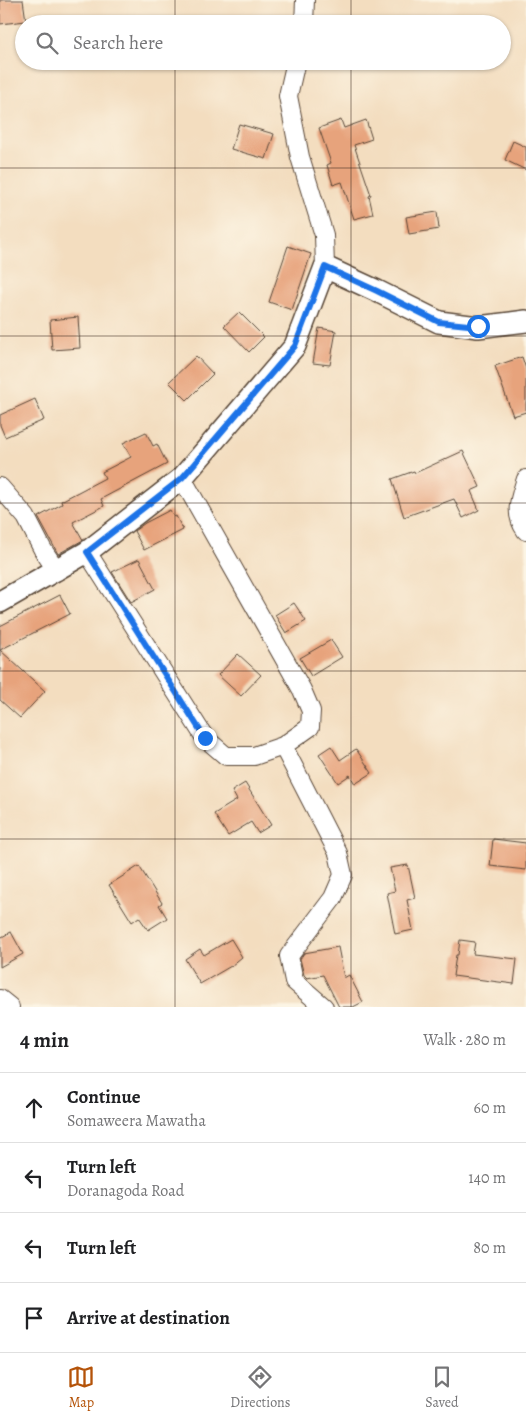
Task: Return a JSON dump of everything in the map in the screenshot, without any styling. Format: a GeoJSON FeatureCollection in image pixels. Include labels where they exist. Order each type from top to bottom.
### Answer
{"type":"FeatureCollection","features":[{"type":"Feature","properties":{"kind":"street"},"geometry":{"type":"LineString","coordinates":[[305,15],[306,0]]}},
{"type":"Feature","properties":{"kind":"street"},"geometry":{"type":"LineString","coordinates":[[0,602],[57,571],[87,552],[182,478],[295,346],[325,267],[324,234],[300,157],[288,96],[294,70]]}},
{"type":"Feature","properties":{"kind":"street"},"geometry":{"type":"LineString","coordinates":[[325,267],[439,322],[478,326],[526,321]]}},
{"type":"Feature","properties":{"kind":"street"},"geometry":{"type":"LineString","coordinates":[[87,552],[205,738],[226,756],[254,756],[283,746],[310,727],[311,711],[302,690],[182,478]]}},
{"type":"Feature","properties":{"kind":"street"},"geometry":{"type":"LineString","coordinates":[[526,479],[518,506],[522,525],[526,531]]}},
{"type":"Feature","properties":{"kind":"street"},"geometry":{"type":"LineString","coordinates":[[0,487],[26,517],[43,550],[57,571]]}},
{"type":"Feature","properties":{"kind":"street"},"geometry":{"type":"LineString","coordinates":[[283,746],[338,853],[344,875],[334,898],[289,956],[294,981],[324,1007]]}},
{"type":"Feature","properties":{"kind":"street"},"geometry":{"type":"LineString","coordinates":[[0,999],[10,1007]]}},
{"type":"Feature","properties":{"kind":"building"},"geometry":{"type":"Polygon","coordinates":[[[0,0],[23,0],[25,15],[15,15],[15,22],[0,24],[0,0]]]}},
{"type":"Feature","properties":{"kind":"building"},"geometry":{"type":"Polygon","coordinates":[[[341,120],[344,128],[366,120],[372,139],[354,145],[371,195],[369,196],[373,214],[354,219],[342,182],[333,185],[327,165],[331,163],[319,128],[341,120]]]}},
{"type":"Feature","properties":{"kind":"building"},"geometry":{"type":"Polygon","coordinates":[[[239,124],[274,134],[266,159],[231,149],[239,124]]]}},
{"type":"Feature","properties":{"kind":"building"},"geometry":{"type":"Polygon","coordinates":[[[513,141],[526,147],[526,170],[505,160],[513,141]]]}},
{"type":"Feature","properties":{"kind":"building"},"geometry":{"type":"Polygon","coordinates":[[[437,212],[439,229],[409,234],[406,217],[437,212]]]}},
{"type":"Feature","properties":{"kind":"building"},"geometry":{"type":"Polygon","coordinates":[[[288,246],[311,254],[292,310],[269,302],[288,246]]]}},
{"type":"Feature","properties":{"kind":"building"},"geometry":{"type":"Polygon","coordinates":[[[239,312],[264,337],[249,352],[224,326],[239,312]]]}},
{"type":"Feature","properties":{"kind":"building"},"geometry":{"type":"Polygon","coordinates":[[[78,317],[80,348],[52,350],[50,320],[78,317]]]}},
{"type":"Feature","properties":{"kind":"building"},"geometry":{"type":"Polygon","coordinates":[[[319,328],[336,331],[330,365],[313,363],[319,328]]]}},
{"type":"Feature","properties":{"kind":"building"},"geometry":{"type":"Polygon","coordinates":[[[196,356],[213,374],[187,400],[169,382],[196,356]]]}},
{"type":"Feature","properties":{"kind":"building"},"geometry":{"type":"Polygon","coordinates":[[[522,357],[526,369],[526,412],[513,416],[495,366],[522,357]]]}},
{"type":"Feature","properties":{"kind":"building"},"geometry":{"type":"Polygon","coordinates":[[[35,399],[44,420],[5,437],[0,425],[0,415],[35,399]]]}},
{"type":"Feature","properties":{"kind":"building"},"geometry":{"type":"Polygon","coordinates":[[[146,432],[153,446],[157,444],[167,464],[101,499],[104,506],[73,522],[83,540],[58,554],[38,517],[62,504],[61,501],[105,478],[102,472],[131,457],[123,443],[146,432]]]}},
{"type":"Feature","properties":{"kind":"building"},"geometry":{"type":"Polygon","coordinates":[[[463,451],[480,487],[471,491],[479,510],[463,518],[454,499],[404,517],[392,479],[414,471],[415,473],[463,451]]]}},
{"type":"Feature","properties":{"kind":"building"},"geometry":{"type":"Polygon","coordinates":[[[170,510],[174,517],[176,516],[183,530],[144,550],[134,531],[170,510]]]}},
{"type":"Feature","properties":{"kind":"building"},"geometry":{"type":"Polygon","coordinates":[[[139,559],[155,589],[131,602],[112,572],[139,559]]]}},
{"type":"Feature","properties":{"kind":"building"},"geometry":{"type":"Polygon","coordinates":[[[60,595],[70,614],[0,650],[0,626],[60,595]]]}},
{"type":"Feature","properties":{"kind":"building"},"geometry":{"type":"Polygon","coordinates":[[[294,603],[306,621],[286,633],[275,615],[294,603]]]}},
{"type":"Feature","properties":{"kind":"building"},"geometry":{"type":"Polygon","coordinates":[[[331,640],[342,657],[311,676],[300,658],[331,640]]]}},
{"type":"Feature","properties":{"kind":"building"},"geometry":{"type":"Polygon","coordinates":[[[0,650],[45,691],[20,718],[0,700],[0,650]]]}},
{"type":"Feature","properties":{"kind":"building"},"geometry":{"type":"Polygon","coordinates":[[[238,654],[261,675],[241,696],[218,675],[238,654]]]}},
{"type":"Feature","properties":{"kind":"building"},"geometry":{"type":"Polygon","coordinates":[[[331,746],[340,760],[356,749],[372,773],[355,784],[350,775],[338,783],[319,754],[331,746]]]}},
{"type":"Feature","properties":{"kind":"building"},"geometry":{"type":"Polygon","coordinates":[[[245,783],[271,825],[258,833],[251,822],[228,836],[214,814],[237,800],[232,791],[245,783]]]}},
{"type":"Feature","properties":{"kind":"building"},"geometry":{"type":"Polygon","coordinates":[[[493,839],[526,843],[526,870],[490,866],[493,839]]]}},
{"type":"Feature","properties":{"kind":"building"},"geometry":{"type":"Polygon","coordinates":[[[408,865],[415,898],[407,900],[413,930],[395,934],[387,893],[395,891],[390,868],[408,865]]]}},
{"type":"Feature","properties":{"kind":"building"},"geometry":{"type":"Polygon","coordinates":[[[139,866],[162,903],[159,905],[167,918],[148,930],[139,917],[132,922],[109,885],[139,866]]]}},
{"type":"Feature","properties":{"kind":"building"},"geometry":{"type":"Polygon","coordinates":[[[11,932],[23,954],[0,967],[0,938],[11,932]]]}},
{"type":"Feature","properties":{"kind":"building"},"geometry":{"type":"Polygon","coordinates":[[[231,939],[242,957],[231,966],[200,984],[185,959],[200,949],[204,955],[231,939]]]}},
{"type":"Feature","properties":{"kind":"building"},"geometry":{"type":"Polygon","coordinates":[[[460,940],[475,942],[473,954],[517,959],[514,984],[453,976],[460,940]]]}},
{"type":"Feature","properties":{"kind":"building"},"geometry":{"type":"Polygon","coordinates":[[[338,947],[344,978],[349,975],[363,1002],[353,1007],[339,1007],[323,975],[307,978],[304,975],[300,959],[304,953],[338,947]]]}},
{"type":"Feature","properties":{"kind":"route"},"geometry":{"type":"LineString","coordinates":[[205,738],[87,552],[182,478],[295,346],[325,267],[439,322],[478,326]]}}]}
